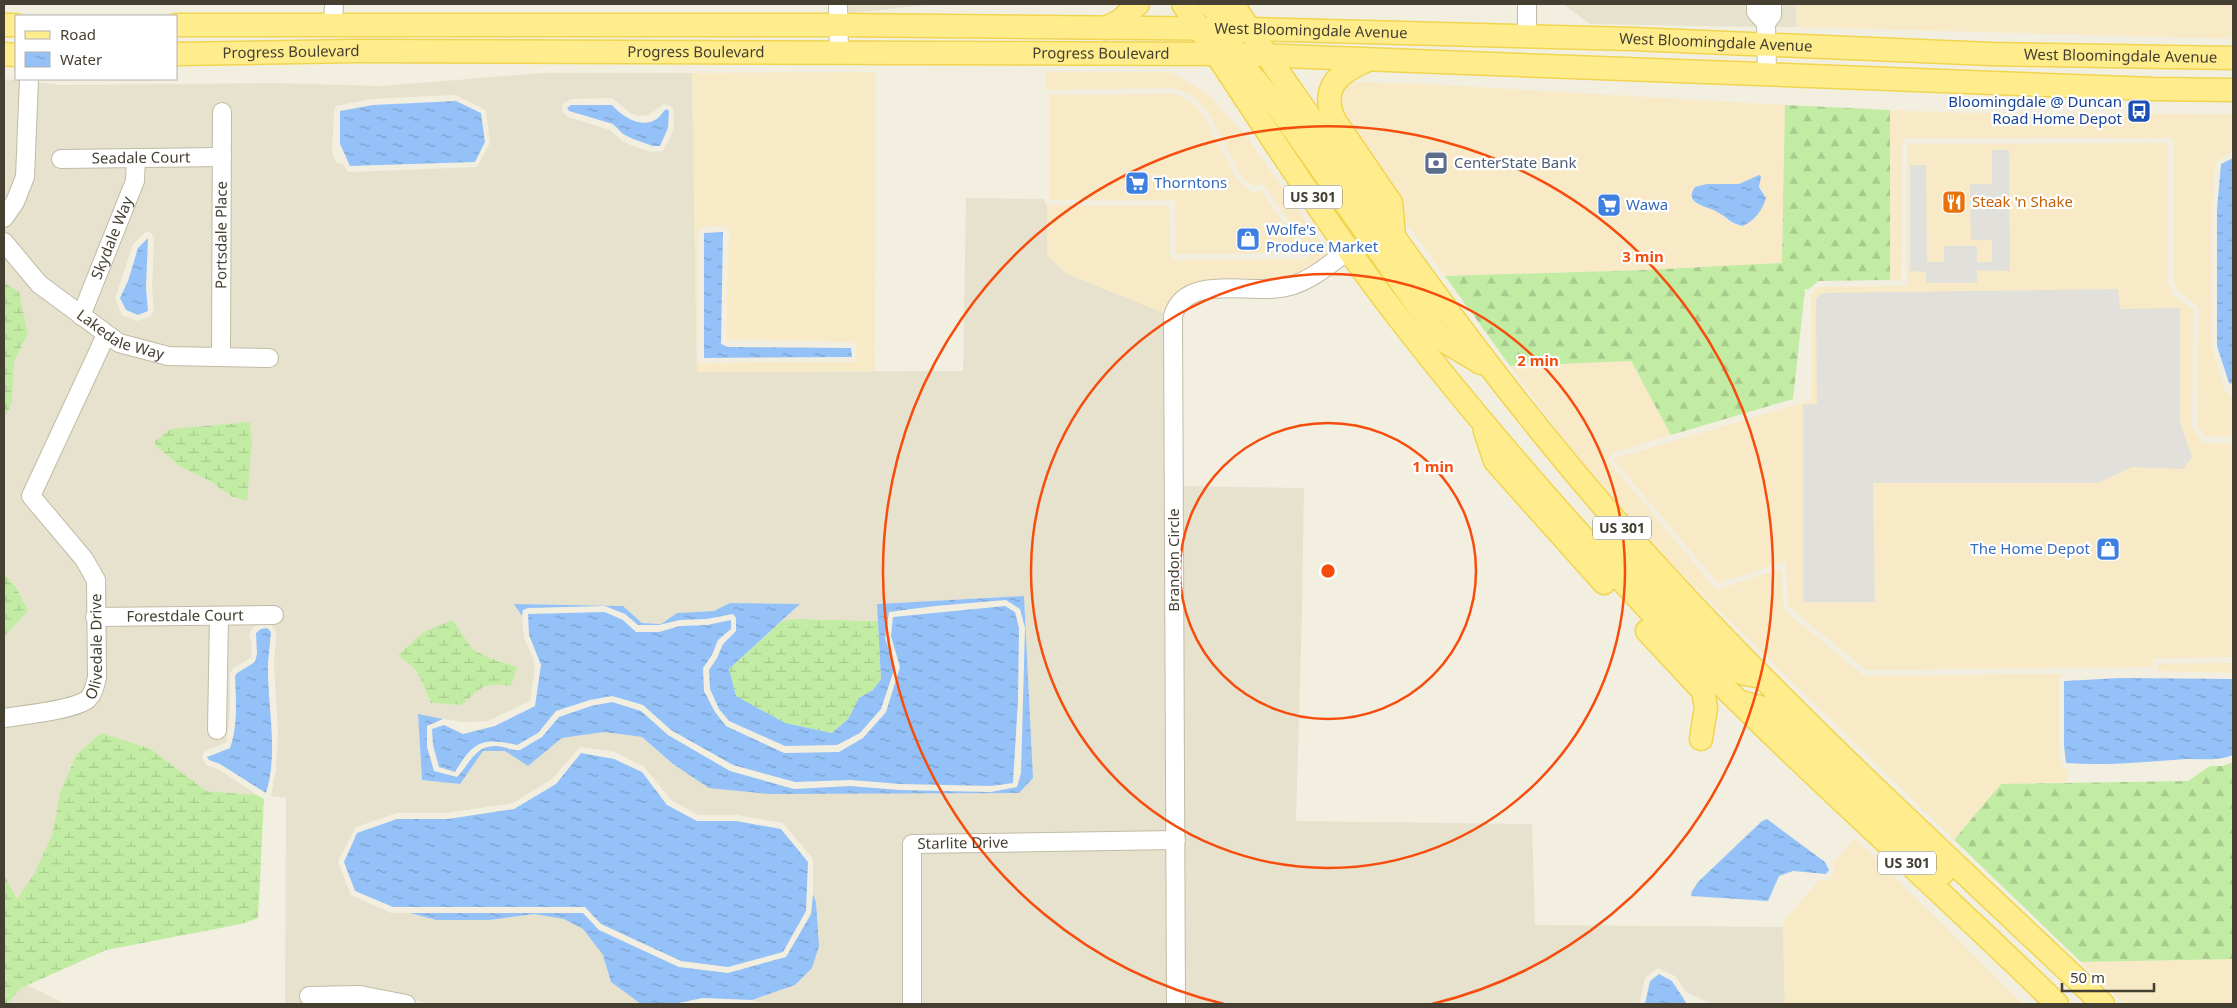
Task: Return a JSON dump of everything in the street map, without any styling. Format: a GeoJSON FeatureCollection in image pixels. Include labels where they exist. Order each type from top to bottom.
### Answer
{"type":"FeatureCollection","features":[{"type":"Feature","properties":{"kind":"main road"},"geometry":{"type":"LineString","coordinates":[[1104,28],[1120,21],[1138,4]]}},
{"type":"Feature","properties":{"kind":"main road","name":"US 301"},"geometry":{"type":"LineString","coordinates":[[1182,4],[1199,29],[1223,54],[1349,250],[1396,313],[1524,470],[1638,598],[1738,701],[2056,1004]]}},
{"type":"Feature","properties":{"kind":"main road"},"geometry":{"type":"LineString","coordinates":[[1209,4],[1253,40]]}},
{"type":"Feature","properties":{"kind":"main road","name":"US 301"},"geometry":{"type":"LineString","coordinates":[[1233,4],[1253,40],[1395,238],[1492,370],[1585,485],[1673,585],[1762,677],[2103,1004]]}},
{"type":"Feature","properties":{"kind":"main road"},"geometry":{"type":"LineString","coordinates":[[334,14],[343,43],[355,51]]}},
{"type":"Feature","properties":{"kind":"main road","name":"Progress Boulevard"},"geometry":{"type":"LineString","coordinates":[[178,25],[334,14],[788,25],[838,14],[1104,28],[1199,29]]}},
{"type":"Feature","properties":{"kind":"main road"},"geometry":{"type":"LineString","coordinates":[[520,52],[530,43],[545,37],[603,38],[631,32],[772,32],[788,25]]}},
{"type":"Feature","properties":{"kind":"main road","name":"West Bloomingdale Avenue"},"geometry":{"type":"LineString","coordinates":[[1199,29],[1253,40],[1307,56],[1766,75],[2153,89],[2233,90]]}},
{"type":"Feature","properties":{"kind":"main road","name":"West Bloomingdale Avenue"},"geometry":{"type":"LineString","coordinates":[[1223,54],[1253,40],[1766,34],[1991,54],[2233,58]]}},
{"type":"Feature","properties":{"kind":"main road","name":"Progress Boulevard"},"geometry":{"type":"LineString","coordinates":[[178,54],[355,51],[1223,54]]}},
{"type":"Feature","properties":{"kind":"main road"},"geometry":{"type":"LineString","coordinates":[[1223,54],[1251,74],[1278,107],[1441,338],[1492,370]]}},
{"type":"Feature","properties":{"kind":"main road"},"geometry":{"type":"LineString","coordinates":[[2153,89],[2158,58]]}},
{"type":"Feature","properties":{"kind":"main road"},"geometry":{"type":"LineString","coordinates":[[1371,59],[1350,67],[1340,75],[1332,86],[1329,100],[1335,121],[1391,202],[1395,238]]}},
{"type":"Feature","properties":{"kind":"main road"},"geometry":{"type":"LineString","coordinates":[[1480,418],[1495,461],[1567,544],[1703,691],[1706,707],[1701,739]]}},
{"type":"Feature","properties":{"kind":"main road"},"geometry":{"type":"LineString","coordinates":[[1524,470],[1562,495],[1727,667],[1745,674],[1762,677]]}},
{"type":"Feature","properties":{"kind":"main road"},"geometry":{"type":"LineString","coordinates":[[1738,701],[1772,710],[1993,921],[2044,948]]}},
{"type":"Feature","properties":{"kind":"street"},"geometry":{"type":"LineString","coordinates":[[1527,4],[1527,36]]}},
{"type":"Feature","properties":{"kind":"street"},"geometry":{"type":"LineString","coordinates":[[1756,4],[1756,12],[1766,34]]}},
{"type":"Feature","properties":{"kind":"street"},"geometry":{"type":"LineString","coordinates":[[1766,75],[1766,34],[1772,15],[1772,4]]}},
{"type":"Feature","properties":{"kind":"street"},"geometry":{"type":"LineString","coordinates":[[838,14],[839,54]]}},
{"type":"Feature","properties":{"kind":"street"},"geometry":{"type":"LineString","coordinates":[[4,218],[15,202],[25,178],[29,80]]}},
{"type":"Feature","properties":{"kind":"street","name":"Portsdale Place"},"geometry":{"type":"LineString","coordinates":[[221,357],[222,112]]}},
{"type":"Feature","properties":{"kind":"street","name":"Seadale Court"},"geometry":{"type":"LineString","coordinates":[[61,159],[222,157]]}},
{"type":"Feature","properties":{"kind":"street","name":"Skydale Way"},"geometry":{"type":"LineString","coordinates":[[81,316],[135,180],[136,158]]}},
{"type":"Feature","properties":{"kind":"street","name":"Lakedale Way"},"geometry":{"type":"LineString","coordinates":[[4,242],[39,284],[119,344],[168,356],[269,358]]}},
{"type":"Feature","properties":{"kind":"street","name":"Brandon Circle"},"geometry":{"type":"LineString","coordinates":[[1176,1004],[1173,325],[1175,308],[1184,298],[1198,291],[1217,289],[1273,290],[1291,286],[1308,278],[1349,250]]}},
{"type":"Feature","properties":{"kind":"street","name":"Olivedale Drive"},"geometry":{"type":"LineString","coordinates":[[4,718],[51,711],[87,699],[93,691],[97,677],[96,580],[91,569],[31,496],[106,335]]}},
{"type":"Feature","properties":{"kind":"street","name":"Forestdale Court"},"geometry":{"type":"LineString","coordinates":[[95,617],[274,615]]}},
{"type":"Feature","properties":{"kind":"street"},"geometry":{"type":"LineString","coordinates":[[217,730],[219,616]]}},
{"type":"Feature","properties":{"kind":"street","name":"Starlite Drive"},"geometry":{"type":"LineString","coordinates":[[912,1004],[912,844],[1176,840]]}},
{"type":"Feature","properties":{"kind":"street"},"geometry":{"type":"LineString","coordinates":[[309,996],[360,995],[406,1004]]}},
{"type":"Feature","properties":{"kind":"shaded area"},"geometry":{"type":"Polygon","coordinates":[[[844,4],[935,4],[844,14],[844,4]]]}},
{"type":"Feature","properties":{"kind":"shaded area"},"geometry":{"type":"Polygon","coordinates":[[[1563,4],[1760,4],[1760,27],[1590,24],[1563,4]]]}},
{"type":"Feature","properties":{"kind":"shaded area"},"geometry":{"type":"Polygon","coordinates":[[[1773,4],[1796,4],[1797,27],[1773,27],[1773,4]]]}},
{"type":"Feature","properties":{"kind":"shaded area"},"geometry":{"type":"Polygon","coordinates":[[[1796,4],[2233,4],[2233,39],[1797,27],[1796,4]]]}},
{"type":"Feature","properties":{"kind":"shaded area"},"geometry":{"type":"Polygon","coordinates":[[[876,72],[875,371],[697,372],[692,73],[876,72]],[[723,226],[703,227],[698,232],[698,358],[700,363],[855,362],[857,357],[856,345],[853,342],[726,339],[729,230],[723,226]]]}},
{"type":"Feature","properties":{"kind":"shaded area"},"geometry":{"type":"Polygon","coordinates":[[[1046,72],[1171,72],[1207,93],[1247,137],[1330,255],[1305,272],[1281,282],[1217,282],[1167,314],[1067,274],[1047,255],[1047,205],[1169,206],[1170,255],[1174,260],[1304,259],[1308,258],[1310,253],[1265,186],[1261,184],[1254,186],[1241,176],[1209,114],[1193,96],[1174,88],[1046,90],[1046,72]]]}},
{"type":"Feature","properties":{"kind":"shaded area"},"geometry":{"type":"Polygon","coordinates":[[[541,73],[692,73],[697,372],[963,371],[966,198],[1043,199],[1047,205],[1047,255],[1067,274],[1167,314],[1169,833],[912,836],[906,1004],[764,1004],[752,1000],[795,985],[816,924],[816,902],[813,894],[813,859],[783,823],[737,815],[698,815],[671,800],[644,767],[615,752],[580,747],[552,779],[513,803],[447,813],[397,813],[356,827],[338,861],[351,895],[391,913],[410,913],[436,920],[490,920],[534,914],[564,919],[583,929],[603,955],[611,982],[642,1004],[428,1004],[410,998],[361,988],[303,989],[302,1003],[360,1002],[370,1004],[285,1004],[286,798],[271,796],[276,768],[278,732],[274,664],[276,633],[271,624],[259,623],[252,629],[249,635],[252,644],[251,658],[233,668],[230,674],[230,714],[226,743],[205,751],[202,757],[206,765],[218,769],[257,795],[206,791],[151,749],[101,733],[76,755],[60,793],[52,835],[33,876],[17,900],[4,875],[4,637],[28,611],[17,589],[4,573],[4,420],[12,402],[14,362],[28,332],[19,293],[4,283],[4,252],[48,284],[4,231],[4,227],[11,221],[35,82],[60,85],[271,83],[383,86],[541,73]],[[455,95],[372,99],[336,106],[334,111],[332,153],[337,163],[343,164],[347,171],[350,172],[477,167],[490,143],[486,110],[455,95]],[[612,98],[571,99],[563,104],[562,111],[568,117],[610,130],[621,140],[651,152],[663,151],[674,129],[673,107],[664,104],[649,115],[638,116],[630,113],[612,98]],[[146,232],[133,244],[115,299],[122,315],[137,321],[150,317],[154,311],[152,288],[154,238],[150,232],[146,232]],[[156,446],[181,467],[208,480],[231,496],[247,501],[156,446]],[[1024,596],[878,604],[878,621],[791,619],[782,621],[799,605],[731,603],[714,611],[677,613],[661,624],[642,623],[623,606],[515,604],[522,616],[524,638],[533,658],[535,670],[530,701],[488,721],[463,722],[418,715],[422,780],[460,784],[483,751],[505,751],[528,766],[562,738],[604,732],[642,737],[673,764],[709,788],[1019,793],[1033,778],[1024,596]],[[453,620],[398,655],[417,671],[431,703],[462,705],[481,686],[495,683],[517,667],[492,659],[472,649],[453,620]]]}},
{"type":"Feature","properties":{"kind":"shaded area"},"geometry":{"type":"Polygon","coordinates":[[[4,79],[22,81],[19,176],[4,208],[4,79]]]}},
{"type":"Feature","properties":{"kind":"shaded area"},"geometry":{"type":"Polygon","coordinates":[[[1351,82],[1426,84],[1785,105],[1783,263],[1646,270],[1445,276],[1398,212],[1335,100],[1351,82]],[[1747,182],[1739,184],[1707,184],[1691,193],[1695,203],[1721,213],[1729,222],[1743,226],[1765,195],[1759,185],[1747,182]]]}},
{"type":"Feature","properties":{"kind":"shaded area"},"geometry":{"type":"Polygon","coordinates":[[[1175,94],[1191,101],[1204,117],[1237,180],[1253,193],[1261,190],[1304,253],[1176,254],[1175,200],[1049,200],[1049,95],[1175,94]]]}},
{"type":"Feature","properties":{"kind":"shaded area"},"geometry":{"type":"Polygon","coordinates":[[[1890,110],[1965,113],[2233,114],[2233,151],[2216,162],[2212,209],[2212,346],[2225,391],[2233,399],[2233,437],[2205,436],[2197,425],[2199,307],[2178,291],[2174,281],[2174,143],[2171,138],[1905,138],[1902,144],[1901,280],[1890,280],[1890,110]]]}},
{"type":"Feature","properties":{"kind":"shaded area"},"geometry":{"type":"Polygon","coordinates":[[[2168,143],[2168,283],[2174,296],[2193,309],[2192,427],[2202,443],[2233,443],[2233,657],[2153,658],[2153,667],[1866,670],[1788,606],[1786,561],[1718,583],[1613,459],[1812,400],[1811,296],[1818,287],[1907,286],[1907,144],[2168,143]]]}},
{"type":"Feature","properties":{"kind":"shaded area"},"geometry":{"type":"Polygon","coordinates":[[[1992,150],[2009,150],[2010,271],[1977,270],[1977,283],[1926,283],[1926,272],[1910,271],[1910,165],[1926,165],[1927,262],[1944,262],[1944,246],[1977,246],[1977,262],[1992,262],[1992,240],[1971,240],[1970,184],[1992,184],[1992,150]]]}},
{"type":"Feature","properties":{"kind":"shaded area"},"geometry":{"type":"Polygon","coordinates":[[[2118,289],[2120,309],[2180,308],[2180,422],[2192,457],[2183,469],[2132,467],[2098,483],[1873,483],[1875,602],[1803,602],[1803,404],[1817,404],[1816,299],[1822,293],[2118,289]]]}},
{"type":"Feature","properties":{"kind":"shaded area"},"geometry":{"type":"Polygon","coordinates":[[[1631,361],[1671,435],[1612,453],[1608,460],[1714,587],[1719,589],[1781,569],[1784,610],[1864,676],[2069,674],[2061,676],[2059,681],[2059,746],[2061,766],[2068,770],[2068,782],[2001,784],[1954,840],[1659,552],[1569,447],[1510,366],[1631,361]]]}},
{"type":"Feature","properties":{"kind":"shaded area"},"geometry":{"type":"Polygon","coordinates":[[[1180,486],[1304,488],[1296,821],[1532,824],[1535,925],[1783,927],[1785,1004],[1712,1004],[1686,992],[1675,976],[1658,968],[1645,978],[1639,1004],[1183,1004],[1180,486]]]}},
{"type":"Feature","properties":{"kind":"shaded area"},"geometry":{"type":"Polygon","coordinates":[[[2233,663],[2233,673],[2157,671],[2159,664],[2233,663]]]}},
{"type":"Feature","properties":{"kind":"shaded area"},"geometry":{"type":"Polygon","coordinates":[[[1855,838],[2024,1004],[1785,1004],[1783,922],[1819,880],[1831,878],[1835,871],[1833,863],[1855,838]]]}},
{"type":"Feature","properties":{"kind":"shaded area"},"geometry":{"type":"Polygon","coordinates":[[[1169,847],[1170,1004],[919,1004],[918,851],[1169,847]]]}},
{"type":"Feature","properties":{"kind":"shaded area"},"geometry":{"type":"Polygon","coordinates":[[[2233,959],[2233,1004],[2124,1004],[2081,962],[2233,959]]]}},
{"type":"Feature","properties":{"kind":"shaded area"},"geometry":{"type":"Polygon","coordinates":[[[27,985],[65,1004],[7,1004],[21,988],[27,985]]]}},
{"type":"Feature","properties":{"kind":"green space"},"geometry":{"type":"Polygon","coordinates":[[[1785,105],[1890,110],[1890,280],[1818,281],[1809,289],[1805,289],[1793,399],[1671,435],[1631,361],[1510,366],[1445,276],[1646,270],[1782,263],[1785,105]]]}},
{"type":"Feature","properties":{"kind":"green space"},"geometry":{"type":"Polygon","coordinates":[[[4,283],[19,292],[28,333],[14,362],[12,402],[4,420],[4,283]]]}},
{"type":"Feature","properties":{"kind":"green space"},"geometry":{"type":"Polygon","coordinates":[[[250,422],[252,442],[247,501],[231,496],[208,480],[181,467],[156,446],[155,441],[171,429],[250,422]]]}},
{"type":"Feature","properties":{"kind":"green space"},"geometry":{"type":"Polygon","coordinates":[[[4,573],[17,589],[28,611],[4,637],[4,573]]]}},
{"type":"Feature","properties":{"kind":"green space"},"geometry":{"type":"Polygon","coordinates":[[[791,619],[878,621],[881,679],[873,690],[859,698],[848,719],[832,733],[785,723],[736,696],[729,669],[782,621],[791,619]]]}},
{"type":"Feature","properties":{"kind":"green space"},"geometry":{"type":"Polygon","coordinates":[[[453,620],[472,649],[492,659],[517,667],[511,686],[494,685],[483,687],[462,705],[431,703],[417,671],[398,655],[425,631],[453,620]]]}},
{"type":"Feature","properties":{"kind":"green space"},"geometry":{"type":"Polygon","coordinates":[[[101,733],[151,749],[206,791],[257,795],[264,799],[258,918],[241,924],[106,950],[21,988],[7,1004],[4,1004],[4,875],[17,899],[33,876],[52,835],[60,793],[76,755],[101,733]]]}},
{"type":"Feature","properties":{"kind":"green space"},"geometry":{"type":"Polygon","coordinates":[[[2233,762],[2233,959],[2081,962],[1954,840],[2001,784],[2188,781],[2210,766],[2223,766],[2233,762]]]}},
{"type":"Feature","properties":{"kind":"water"},"geometry":{"type":"Polygon","coordinates":[[[456,101],[481,113],[485,142],[475,162],[350,166],[340,144],[340,111],[373,105],[456,101]]]}},
{"type":"Feature","properties":{"kind":"water"},"geometry":{"type":"Polygon","coordinates":[[[571,105],[612,105],[627,118],[646,123],[658,118],[666,109],[669,111],[668,128],[660,146],[653,146],[623,134],[613,124],[569,111],[567,108],[571,105]]]}},
{"type":"Feature","properties":{"kind":"water"},"geometry":{"type":"Polygon","coordinates":[[[2233,158],[2233,384],[2229,383],[2217,346],[2217,209],[2221,164],[2233,158]]]}},
{"type":"Feature","properties":{"kind":"water"},"geometry":{"type":"Polygon","coordinates":[[[1759,175],[1761,176],[1759,187],[1766,198],[1757,215],[1743,226],[1735,224],[1715,211],[1699,204],[1692,198],[1695,187],[1707,184],[1739,184],[1759,175]]]}},
{"type":"Feature","properties":{"kind":"water"},"geometry":{"type":"Polygon","coordinates":[[[723,232],[721,344],[728,347],[851,348],[852,357],[704,358],[704,233],[723,232]]]}},
{"type":"Feature","properties":{"kind":"water"},"geometry":{"type":"Polygon","coordinates":[[[148,238],[146,288],[148,311],[138,315],[126,310],[120,298],[128,281],[138,248],[148,238]]]}},
{"type":"Feature","properties":{"kind":"water"},"geometry":{"type":"Polygon","coordinates":[[[1024,596],[1033,778],[1019,793],[770,794],[709,788],[673,764],[642,737],[604,732],[562,738],[528,766],[505,751],[483,751],[460,784],[422,780],[418,714],[443,719],[427,726],[427,747],[434,771],[457,777],[473,757],[483,749],[496,746],[520,750],[542,737],[559,717],[591,706],[612,702],[641,711],[668,735],[730,771],[794,789],[850,786],[900,790],[991,792],[1017,787],[1021,773],[1025,628],[1020,609],[1006,600],[889,612],[885,638],[895,667],[881,709],[860,733],[837,745],[785,746],[729,721],[719,709],[710,689],[709,670],[723,644],[736,631],[736,618],[733,614],[707,619],[680,620],[659,625],[638,625],[625,614],[605,606],[528,608],[523,610],[522,616],[514,604],[623,606],[642,623],[661,624],[677,613],[714,611],[730,603],[800,604],[729,669],[736,696],[785,723],[832,733],[848,719],[859,698],[873,690],[881,679],[877,604],[1024,596]]]}},
{"type":"Feature","properties":{"kind":"water"},"geometry":{"type":"Polygon","coordinates":[[[1005,606],[1015,612],[1019,628],[1018,700],[1013,783],[991,786],[900,784],[851,780],[795,782],[733,765],[671,730],[643,705],[612,696],[590,700],[556,711],[538,733],[517,745],[496,741],[480,744],[468,754],[455,772],[439,767],[433,745],[432,729],[444,725],[463,734],[495,726],[535,706],[541,665],[529,635],[528,614],[605,612],[623,620],[636,632],[659,632],[680,626],[707,625],[731,620],[731,629],[718,640],[712,655],[703,668],[704,691],[715,712],[726,726],[784,753],[839,752],[863,738],[886,712],[900,667],[891,636],[893,617],[1005,606]]]}},
{"type":"Feature","properties":{"kind":"water"},"geometry":{"type":"Polygon","coordinates":[[[267,628],[271,632],[268,679],[272,761],[266,793],[220,764],[209,760],[207,757],[230,748],[235,722],[235,676],[255,662],[257,654],[256,633],[261,629],[267,628]]]}},
{"type":"Feature","properties":{"kind":"water"},"geometry":{"type":"Polygon","coordinates":[[[2121,678],[2233,679],[2233,755],[2210,759],[2111,764],[2066,763],[2064,746],[2064,681],[2121,678]]]}},
{"type":"Feature","properties":{"kind":"water"},"geometry":{"type":"Polygon","coordinates":[[[581,753],[614,759],[642,772],[667,805],[697,821],[736,821],[781,829],[808,862],[806,911],[783,952],[728,967],[681,961],[601,924],[585,907],[393,907],[355,891],[344,862],[357,833],[397,819],[448,819],[514,809],[556,784],[581,753]]]}},
{"type":"Feature","properties":{"kind":"water"},"geometry":{"type":"Polygon","coordinates":[[[1767,819],[1825,862],[1829,870],[1826,874],[1793,871],[1779,876],[1768,901],[1691,896],[1698,882],[1762,821],[1767,819]]]}},
{"type":"Feature","properties":{"kind":"water"},"geometry":{"type":"Polygon","coordinates":[[[813,894],[816,902],[819,946],[812,968],[795,985],[752,1000],[703,998],[673,1004],[641,1004],[611,982],[603,955],[583,929],[564,919],[534,914],[490,920],[436,920],[410,913],[583,913],[599,930],[679,967],[728,973],[786,957],[811,914],[813,894]]]}},
{"type":"Feature","properties":{"kind":"water"},"geometry":{"type":"Polygon","coordinates":[[[1659,974],[1672,981],[1687,1004],[1645,1004],[1650,981],[1659,974]]]}},
{"type":"Feature","properties":{"kind":"place","name":"Bloomingdale @ Duncan Road Home Depot"},"geometry":{"type":"Point","coordinates":[2139,111]}},
{"type":"Feature","properties":{"kind":"place","name":"CenterState Bank"},"geometry":{"type":"Point","coordinates":[1436,163]}},
{"type":"Feature","properties":{"kind":"place","name":"Thorntons"},"geometry":{"type":"Point","coordinates":[1137,183]}},
{"type":"Feature","properties":{"kind":"place","name":"Steak 'n Shake"},"geometry":{"type":"Point","coordinates":[1954,202]}},
{"type":"Feature","properties":{"kind":"place","name":"Wawa"},"geometry":{"type":"Point","coordinates":[1609,205]}},
{"type":"Feature","properties":{"kind":"place","name":"Wolfe's Produce Market"},"geometry":{"type":"Point","coordinates":[1248,239]}},
{"type":"Feature","properties":{"kind":"place","name":"The Home Depot"},"geometry":{"type":"Point","coordinates":[2108,549]}}]}
